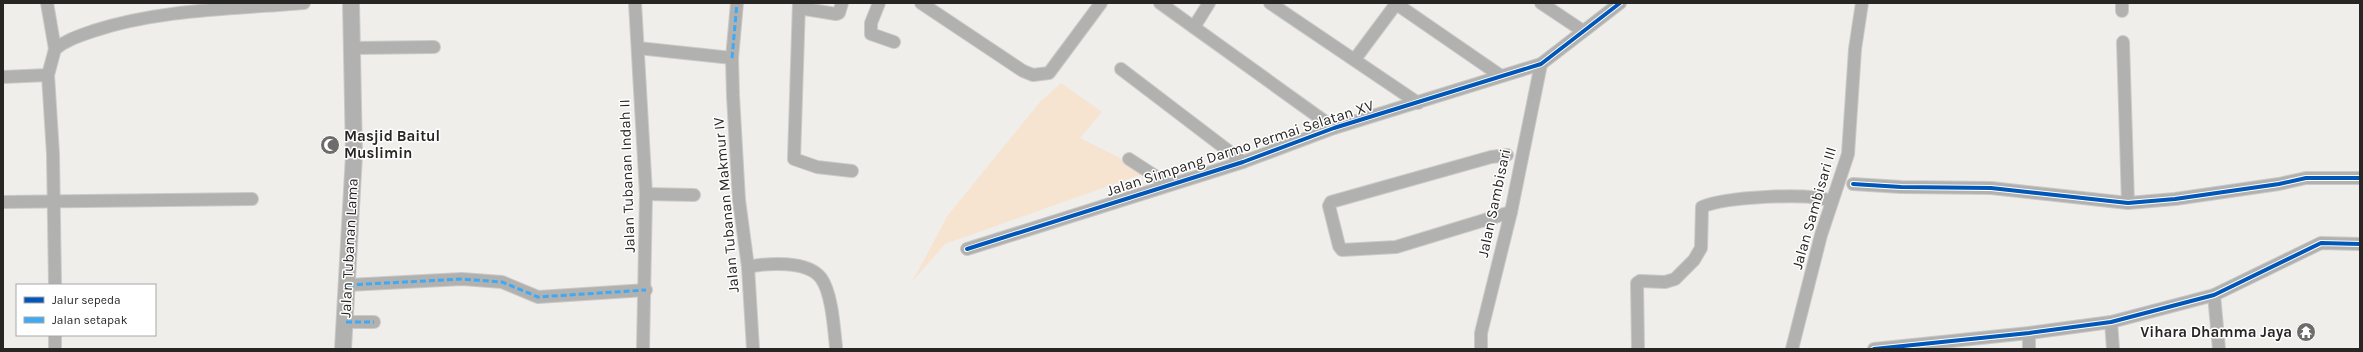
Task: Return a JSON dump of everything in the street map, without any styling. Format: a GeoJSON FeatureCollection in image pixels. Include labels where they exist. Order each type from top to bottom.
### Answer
{"type":"FeatureCollection","features":[{"type":"Feature","properties":{"kind":"street"},"geometry":{"type":"LineString","coordinates":[[47,3],[54,49],[48,75],[54,202],[55,284]]}},
{"type":"Feature","properties":{"kind":"street"},"geometry":{"type":"LineString","coordinates":[[54,49],[72,38],[117,23],[168,14],[304,3]]}},
{"type":"Feature","properties":{"kind":"street","name":"Jalan Tubanan Lama"},"geometry":{"type":"LineString","coordinates":[[343,349],[346,322],[354,155],[354,48],[352,3]]}},
{"type":"Feature","properties":{"kind":"street","name":"Jalan Tubanan Indah II"},"geometry":{"type":"LineString","coordinates":[[635,3],[646,194],[646,290],[643,349]]}},
{"type":"Feature","properties":{"kind":"street","name":"Jalan Tubanan Makmur IV"},"geometry":{"type":"LineString","coordinates":[[737,3],[732,58],[739,200],[748,267],[752,349]]}},
{"type":"Feature","properties":{"kind":"street"},"geometry":{"type":"LineString","coordinates":[[842,3],[839,12],[836,14],[799,5],[794,159],[817,167],[852,171]]}},
{"type":"Feature","properties":{"kind":"street"},"geometry":{"type":"LineString","coordinates":[[879,3],[872,23],[871,34],[894,42]]}},
{"type":"Feature","properties":{"kind":"street"},"geometry":{"type":"LineString","coordinates":[[921,3],[1023,71],[1040,74],[1049,73],[1057,64],[1101,3]]}},
{"type":"Feature","properties":{"kind":"street"},"geometry":{"type":"LineString","coordinates":[[1160,3],[1334,128]]}},
{"type":"Feature","properties":{"kind":"street"},"geometry":{"type":"LineString","coordinates":[[1194,27],[1208,3]]}},
{"type":"Feature","properties":{"kind":"street"},"geometry":{"type":"LineString","coordinates":[[1270,3],[1418,103]]}},
{"type":"Feature","properties":{"kind":"street"},"geometry":{"type":"LineString","coordinates":[[1541,3],[1583,31]]}},
{"type":"Feature","properties":{"kind":"street","name":"Jalan Simpang Darmo Permai Selatan XV"},"geometry":{"type":"LineString","coordinates":[[967,249],[1243,162],[1334,128],[1541,64],[1620,3]]}},
{"type":"Feature","properties":{"kind":"street","name":"Jalan Sambisari III"},"geometry":{"type":"LineString","coordinates":[[1792,349],[1831,201],[1844,169],[1848,154],[1855,49],[1862,3]]}},
{"type":"Feature","properties":{"kind":"street"},"geometry":{"type":"LineString","coordinates":[[1355,59],[1396,4],[1501,76]]}},
{"type":"Feature","properties":{"kind":"street"},"geometry":{"type":"LineString","coordinates":[[2123,42],[2128,203]]}},
{"type":"Feature","properties":{"kind":"street"},"geometry":{"type":"LineString","coordinates":[[354,48],[434,47]]}},
{"type":"Feature","properties":{"kind":"street"},"geometry":{"type":"LineString","coordinates":[[638,48],[732,58]]}},
{"type":"Feature","properties":{"kind":"street","name":"Jalan Sambisari"},"geometry":{"type":"LineString","coordinates":[[1481,349],[1481,333],[1511,212],[1541,64]]}},
{"type":"Feature","properties":{"kind":"street"},"geometry":{"type":"LineString","coordinates":[[1121,69],[1243,162]]}},
{"type":"Feature","properties":{"kind":"street"},"geometry":{"type":"LineString","coordinates":[[3,77],[48,75]]}},
{"type":"Feature","properties":{"kind":"street"},"geometry":{"type":"LineString","coordinates":[[1507,155],[1491,157],[1331,202],[1329,206],[1339,246],[1342,250],[1396,248],[1511,212]]}},
{"type":"Feature","properties":{"kind":"street"},"geometry":{"type":"LineString","coordinates":[[1129,159],[1168,185]]}},
{"type":"Feature","properties":{"kind":"street"},"geometry":{"type":"LineString","coordinates":[[1853,184],[1901,187],[1991,188],[2128,203],[2175,199],[2279,184],[2306,178],[2360,178]]}},
{"type":"Feature","properties":{"kind":"street"},"geometry":{"type":"LineString","coordinates":[[646,194],[694,195]]}},
{"type":"Feature","properties":{"kind":"street"},"geometry":{"type":"LineString","coordinates":[[1638,349],[1637,283],[1640,281],[1665,282],[1675,279],[1694,260],[1702,248],[1702,207],[1748,199],[1798,196],[1818,197],[1831,201]]}},
{"type":"Feature","properties":{"kind":"street"},"geometry":{"type":"LineString","coordinates":[[3,202],[252,199]]}},
{"type":"Feature","properties":{"kind":"street"},"geometry":{"type":"LineString","coordinates":[[1874,349],[2029,333],[2111,322],[2214,295],[2321,243],[2360,244]]}},
{"type":"Feature","properties":{"kind":"street"},"geometry":{"type":"LineString","coordinates":[[748,267],[764,264],[795,266],[812,272],[821,279],[832,306],[836,347]]}},
{"type":"Feature","properties":{"kind":"street"},"geometry":{"type":"LineString","coordinates":[[348,284],[462,279],[502,282],[538,297],[646,290]]}},
{"type":"Feature","properties":{"kind":"street"},"geometry":{"type":"LineString","coordinates":[[2214,295],[2219,349]]}},
{"type":"Feature","properties":{"kind":"street"},"geometry":{"type":"LineString","coordinates":[[346,322],[374,322]]}},
{"type":"Feature","properties":{"kind":"street"},"geometry":{"type":"LineString","coordinates":[[2111,322],[2113,349]]}},
{"type":"Feature","properties":{"kind":"street"},"geometry":{"type":"LineString","coordinates":[[2029,333],[2029,349]]}},
{"type":"Feature","properties":{"kind":"street"},"geometry":{"type":"LineString","coordinates":[[55,336],[55,349]]}},
{"type":"Feature","properties":{"kind":"shaded area"},"geometry":{"type":"Polygon","coordinates":[[[1061,83],[1102,112],[1080,138],[1148,172],[945,244],[912,282],[948,215],[1040,102],[1061,83]]]}},
{"type":"Feature","properties":{"kind":"marked path"},"geometry":{"type":"LineString","coordinates":[[732,58],[737,3]]}},
{"type":"Feature","properties":{"kind":"marked path"},"geometry":{"type":"LineString","coordinates":[[348,285],[462,279],[502,282],[538,297],[646,290]]}},
{"type":"Feature","properties":{"kind":"marked path"},"geometry":{"type":"LineString","coordinates":[[346,322],[374,322]]}},
{"type":"Feature","properties":{"kind":"cycle path"},"geometry":{"type":"LineString","coordinates":[[967,249],[1243,162],[1334,128],[1541,64],[1620,3]]}},
{"type":"Feature","properties":{"kind":"cycle path"},"geometry":{"type":"LineString","coordinates":[[1853,184],[1901,187],[1991,188],[2128,203],[2175,199],[2279,184],[2306,178],[2360,178]]}},
{"type":"Feature","properties":{"kind":"cycle path"},"geometry":{"type":"LineString","coordinates":[[1874,349],[2029,333],[2111,322],[2214,295],[2321,243],[2360,244]]}},
{"type":"Feature","properties":{"kind":"place","name":"Masjid Baitul Muslimin"},"geometry":{"type":"Point","coordinates":[330,145]}},
{"type":"Feature","properties":{"kind":"place","name":"Vihara Dhamma Jaya"},"geometry":{"type":"Point","coordinates":[2306,332]}}]}
